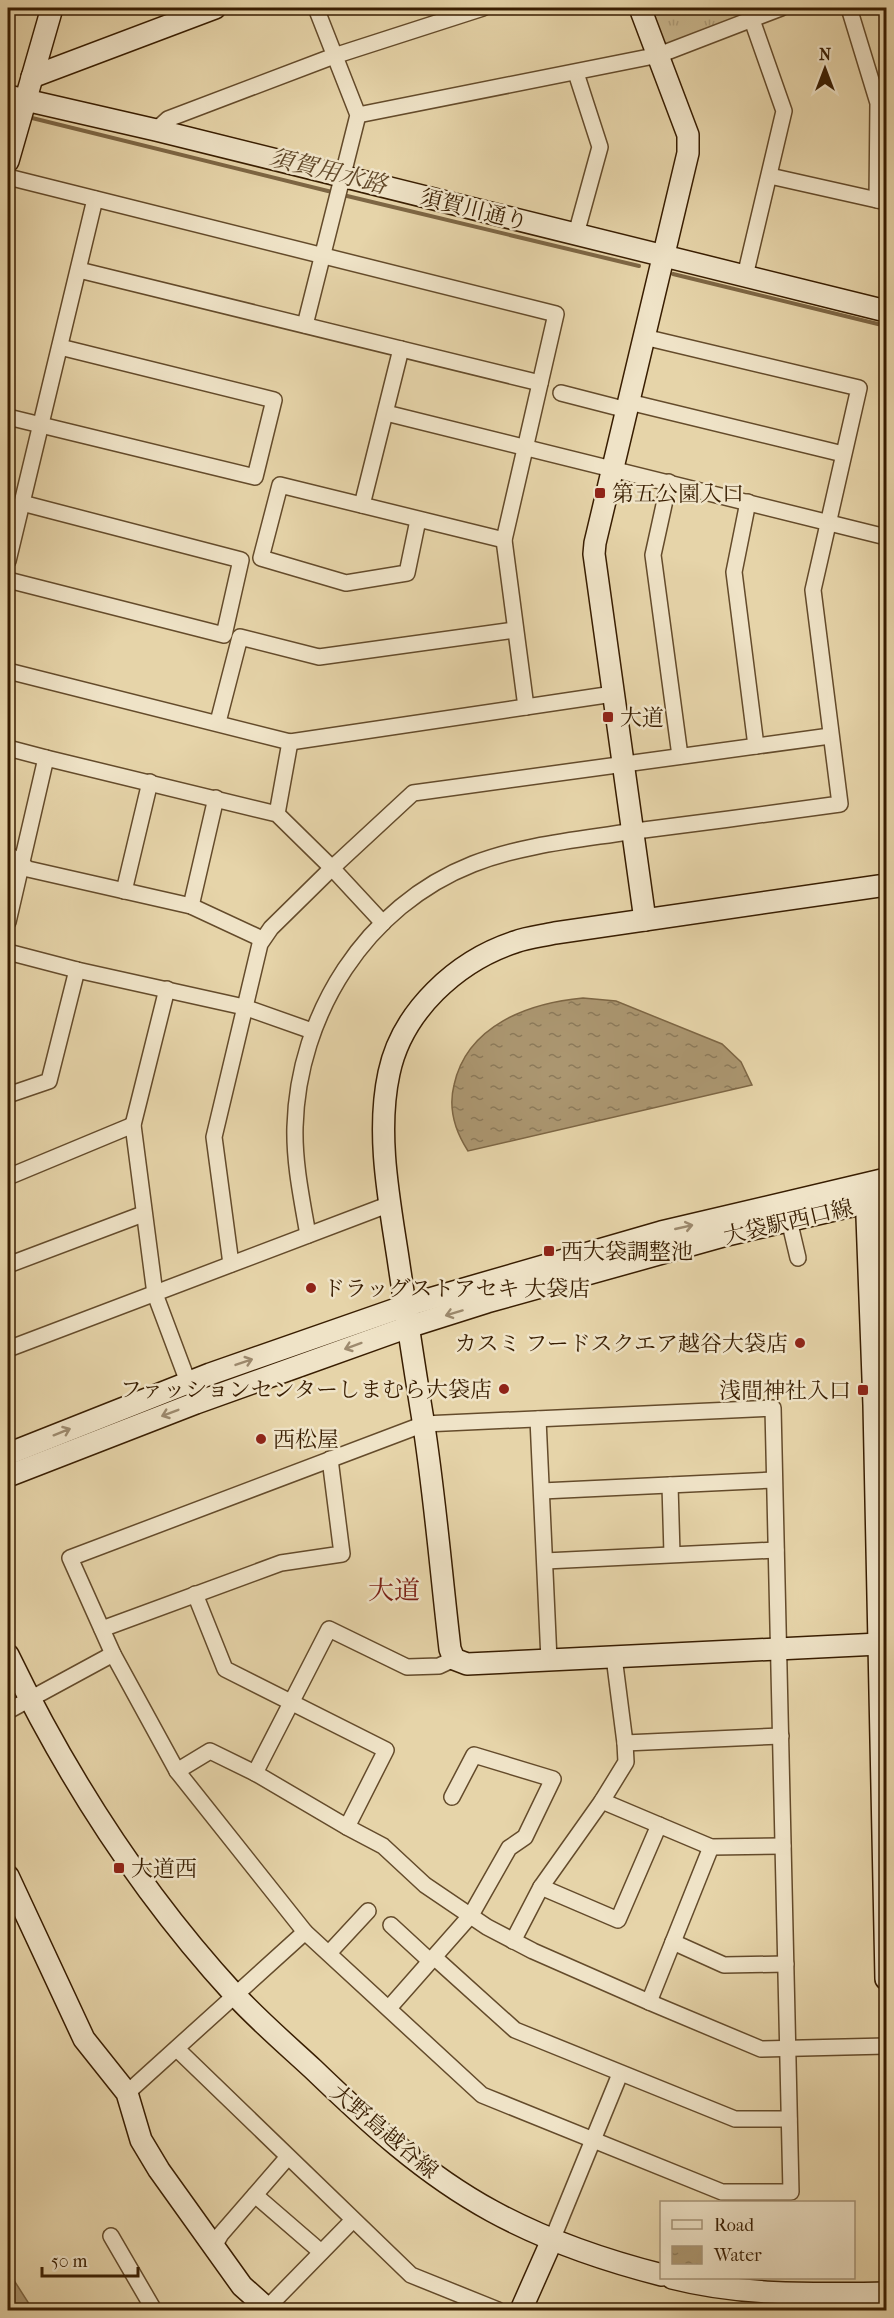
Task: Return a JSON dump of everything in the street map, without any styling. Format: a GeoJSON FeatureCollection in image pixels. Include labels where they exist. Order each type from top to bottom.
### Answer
{"type":"FeatureCollection","features":[{"type":"Feature","properties":{"kind":"street"},"geometry":{"type":"LineString","coordinates":[[8,161],[16,99],[32,77],[52,8]]}},
{"type":"Feature","properties":{"kind":"street"},"geometry":{"type":"LineString","coordinates":[[32,77],[214,8]]}},
{"type":"Feature","properties":{"kind":"street"},"geometry":{"type":"LineString","coordinates":[[305,325],[358,115],[316,8]]}},
{"type":"Feature","properties":{"kind":"street"},"geometry":{"type":"LineString","coordinates":[[156,130],[168,119],[334,56],[483,8]]}},
{"type":"Feature","properties":{"kind":"street"},"geometry":{"type":"LineString","coordinates":[[640,8],[688,135],[688,153],[594,554],[645,920]]}},
{"type":"Feature","properties":{"kind":"street"},"geometry":{"type":"LineString","coordinates":[[358,115],[659,55],[779,8]]}},
{"type":"Feature","properties":{"kind":"street"},"geometry":{"type":"LineString","coordinates":[[770,176],[882,201],[878,103],[849,8]]}},
{"type":"Feature","properties":{"kind":"street"},"geometry":{"type":"LineString","coordinates":[[745,276],[784,111],[752,20]]}},
{"type":"Feature","properties":{"kind":"street"},"geometry":{"type":"LineString","coordinates":[[576,73],[600,147],[576,234]]}},
{"type":"Feature","properties":{"kind":"street","name":"須賀川通り"},"geometry":{"type":"LineString","coordinates":[[16,99],[156,130],[886,311]]}},
{"type":"Feature","properties":{"kind":"street"},"geometry":{"type":"LineString","coordinates":[[8,177],[556,315],[504,540],[526,707]]}},
{"type":"Feature","properties":{"kind":"street"},"geometry":{"type":"LineString","coordinates":[[8,561],[94,198]]}},
{"type":"Feature","properties":{"kind":"street"},"geometry":{"type":"LineString","coordinates":[[78,270],[540,383]]}},
{"type":"Feature","properties":{"kind":"street"},"geometry":{"type":"LineString","coordinates":[[308,1235],[297,1165],[295,1130],[298,1091],[312,1031],[331,991],[349,962],[383,923],[423,891],[458,870],[488,858],[548,844],[840,804],[813,590],[859,388],[644,337]]}},
{"type":"Feature","properties":{"kind":"street"},"geometry":{"type":"LineString","coordinates":[[8,417],[255,477],[274,400],[60,347]]}},
{"type":"Feature","properties":{"kind":"street"},"geometry":{"type":"LineString","coordinates":[[362,505],[401,349]]}},
{"type":"Feature","properties":{"kind":"street"},"geometry":{"type":"LineString","coordinates":[[561,393],[843,454]]}},
{"type":"Feature","properties":{"kind":"street"},"geometry":{"type":"LineString","coordinates":[[386,413],[886,537]]}},
{"type":"Feature","properties":{"kind":"street"},"geometry":{"type":"LineString","coordinates":[[669,483],[654,555],[680,756]]}},
{"type":"Feature","properties":{"kind":"street"},"geometry":{"type":"LineString","coordinates":[[418,520],[407,573],[346,583],[261,558],[280,485],[504,540]]}},
{"type":"Feature","properties":{"kind":"street"},"geometry":{"type":"LineString","coordinates":[[748,502],[734,572],[756,746]]}},
{"type":"Feature","properties":{"kind":"street"},"geometry":{"type":"LineString","coordinates":[[8,580],[224,635],[241,560],[22,503]]}},
{"type":"Feature","properties":{"kind":"street"},"geometry":{"type":"LineString","coordinates":[[218,722],[240,637],[319,657],[515,630]]}},
{"type":"Feature","properties":{"kind":"street"},"geometry":{"type":"LineString","coordinates":[[8,671],[218,722],[290,742],[613,694]]}},
{"type":"Feature","properties":{"kind":"street"},"geometry":{"type":"LineString","coordinates":[[231,1264],[214,1137],[262,939],[270,928],[332,868],[413,793],[830,736]]}},
{"type":"Feature","properties":{"kind":"street"},"geometry":{"type":"LineString","coordinates":[[277,814],[290,742]]}},
{"type":"Feature","properties":{"kind":"street"},"geometry":{"type":"LineString","coordinates":[[8,748],[277,814],[383,923]]}},
{"type":"Feature","properties":{"kind":"street"},"geometry":{"type":"LineString","coordinates":[[8,922],[46,758]]}},
{"type":"Feature","properties":{"kind":"street"},"geometry":{"type":"LineString","coordinates":[[124,891],[150,782]]}},
{"type":"Feature","properties":{"kind":"street"},"geometry":{"type":"LineString","coordinates":[[191,906],[216,798]]}},
{"type":"Feature","properties":{"kind":"street"},"geometry":{"type":"LineString","coordinates":[[8,854],[21,865],[191,906],[262,939]]}},
{"type":"Feature","properties":{"kind":"street"},"geometry":{"type":"LineString","coordinates":[[454,1659],[450,1649],[424,1424],[390,1204],[385,1145],[384,1106],[389,1072],[403,1036],[422,1007],[444,981],[478,959],[516,942],[555,933],[886,885]]}},
{"type":"Feature","properties":{"kind":"street"},"geometry":{"type":"LineString","coordinates":[[8,952],[77,970],[244,1007],[312,1031]]}},
{"type":"Feature","properties":{"kind":"street"},"geometry":{"type":"LineString","coordinates":[[8,1095],[50,1081],[77,970]]}},
{"type":"Feature","properties":{"kind":"street"},"geometry":{"type":"LineString","coordinates":[[167,989],[133,1125],[155,1294],[188,1382]]}},
{"type":"Feature","properties":{"kind":"street"},"geometry":{"type":"LineString","coordinates":[[8,1177],[133,1125]]}},
{"type":"Feature","properties":{"kind":"street"},"geometry":{"type":"LineString","coordinates":[[881,1190],[885,1215],[886,1268]]}},
{"type":"Feature","properties":{"kind":"street"},"geometry":{"type":"LineString","coordinates":[[881,1190],[867,1217],[883,1644],[886,1979]]}},
{"type":"Feature","properties":{"kind":"street","name":"大袋駅西口線"},"geometry":{"type":"LineString","coordinates":[[8,1476],[196,1402],[408,1327],[487,1302],[789,1220],[881,1190]]}},
{"type":"Feature","properties":{"kind":"street","name":"大袋駅西口線"},"geometry":{"type":"LineString","coordinates":[[8,1454],[188,1382],[405,1306],[662,1232],[881,1190]]}},
{"type":"Feature","properties":{"kind":"street"},"geometry":{"type":"LineString","coordinates":[[8,1349],[390,1204]]}},
{"type":"Feature","properties":{"kind":"street"},"geometry":{"type":"LineString","coordinates":[[8,1265],[143,1214]]}},
{"type":"Feature","properties":{"kind":"street"},"geometry":{"type":"LineString","coordinates":[[789,1220],[798,1258]]}},
{"type":"Feature","properties":{"kind":"street"},"geometry":{"type":"LineString","coordinates":[[773,1408],[791,2192],[722,2192],[482,2095],[305,1932],[177,1771],[113,1654],[70,1558],[424,1424],[773,1408]]}},
{"type":"Feature","properties":{"kind":"street"},"geometry":{"type":"LineString","coordinates":[[538,1419],[549,1660]]}},
{"type":"Feature","properties":{"kind":"street"},"geometry":{"type":"LineString","coordinates":[[102,1629],[281,1563],[342,1554],[330,1459]]}},
{"type":"Feature","properties":{"kind":"street"},"geometry":{"type":"LineString","coordinates":[[542,1491],[774,1480]]}},
{"type":"Feature","properties":{"kind":"street"},"geometry":{"type":"LineString","coordinates":[[670,1485],[672,1554]]}},
{"type":"Feature","properties":{"kind":"street"},"geometry":{"type":"LineString","coordinates":[[545,1561],[776,1550]]}},
{"type":"Feature","properties":{"kind":"street"},"geometry":{"type":"LineString","coordinates":[[195,1594],[225,1669],[386,1750],[347,1827]]}},
{"type":"Feature","properties":{"kind":"street"},"geometry":{"type":"LineString","coordinates":[[255,1773],[329,1629],[407,1667],[439,1666],[454,1659],[467,1664],[883,1644]]}},
{"type":"Feature","properties":{"kind":"street"},"geometry":{"type":"LineString","coordinates":[[8,1711],[113,1654]]}},
{"type":"Feature","properties":{"kind":"street","name":"大野島越谷線"},"geometry":{"type":"LineString","coordinates":[[8,1655],[67,1769],[105,1831],[148,1889],[236,1996],[351,2106],[410,2157],[492,2211],[552,2240],[660,2274]]}},
{"type":"Feature","properties":{"kind":"street"},"geometry":{"type":"LineString","coordinates":[[513,1941],[541,1887],[602,1801],[626,1762],[614,1657]]}},
{"type":"Feature","properties":{"kind":"street"},"geometry":{"type":"LineString","coordinates":[[625,1743],[781,1736]]}},
{"type":"Feature","properties":{"kind":"street"},"geometry":{"type":"LineString","coordinates":[[177,1771],[210,1751],[255,1773],[383,1846],[425,1885],[487,1927],[649,2002],[761,2049],[886,2046]]}},
{"type":"Feature","properties":{"kind":"street"},"geometry":{"type":"LineString","coordinates":[[389,2008],[471,1915],[509,1848],[525,1837],[553,1779],[474,1755],[452,1797]]}},
{"type":"Feature","properties":{"kind":"street"},"geometry":{"type":"LineString","coordinates":[[602,1801],[711,1847],[783,1846]]}},
{"type":"Feature","properties":{"kind":"street"},"geometry":{"type":"LineString","coordinates":[[541,1887],[618,1920],[659,1825]]}},
{"type":"Feature","properties":{"kind":"street"},"geometry":{"type":"LineString","coordinates":[[649,2002],[711,1847]]}},
{"type":"Feature","properties":{"kind":"street"},"geometry":{"type":"LineString","coordinates":[[8,1876],[84,2039],[127,2093],[141,2140],[159,2170],[242,2286],[267,2310],[353,2220]]}},
{"type":"Feature","properties":{"kind":"street"},"geometry":{"type":"LineString","coordinates":[[329,1953],[368,1911]]}},
{"type":"Feature","properties":{"kind":"street"},"geometry":{"type":"LineString","coordinates":[[391,1925],[514,2030],[735,2119],[789,2119]]}},
{"type":"Feature","properties":{"kind":"street"},"geometry":{"type":"LineString","coordinates":[[127,2093],[305,1932]]}},
{"type":"Feature","properties":{"kind":"street"},"geometry":{"type":"LineString","coordinates":[[674,1942],[724,1965],[786,1964]]}},
{"type":"Feature","properties":{"kind":"street"},"geometry":{"type":"LineString","coordinates":[[177,2049],[287,2158],[411,2275],[498,2310]]}},
{"type":"Feature","properties":{"kind":"street"},"geometry":{"type":"LineString","coordinates":[[521,2310],[620,2074]]}},
{"type":"Feature","properties":{"kind":"street"},"geometry":{"type":"LineString","coordinates":[[213,2248],[221,2234],[287,2158]]}},
{"type":"Feature","properties":{"kind":"street"},"geometry":{"type":"LineString","coordinates":[[255,2195],[321,2252]]}},
{"type":"Feature","properties":{"kind":"street"},"geometry":{"type":"LineString","coordinates":[[111,2236],[154,2310]]}},
{"type":"Feature","properties":{"kind":"street"},"geometry":{"type":"LineString","coordinates":[[681,2279],[720,2288],[762,2292],[886,2293]]}},
{"type":"Feature","properties":{"kind":"green space"},"geometry":{"type":"Polygon","coordinates":[[[648,8],[765,8],[663,46],[648,8]]]}},
{"type":"Feature","properties":{"kind":"water"},"geometry":{"type":"Polygon","coordinates":[[[583,998],[616,1001],[722,1044],[741,1062],[752,1085],[468,1151],[456,1128],[452,1111],[452,1094],[461,1064],[472,1047],[486,1032],[522,1012],[542,1005],[583,998]]]}},
{"type":"Feature","properties":{"kind":"water"},"geometry":{"type":"Polygon","coordinates":[[[8,2271],[33,2310],[8,2310],[8,2271]]]}},
{"type":"Feature","properties":{"kind":"waterway","name":"須賀用水路"},"geometry":{"type":"LineString","coordinates":[[28,117],[336,193]]}},
{"type":"Feature","properties":{"kind":"waterway","name":"須賀用水路"},"geometry":{"type":"LineString","coordinates":[[343,195],[639,266]]}},
{"type":"Feature","properties":{"kind":"waterway","name":"須賀用水路"},"geometry":{"type":"LineString","coordinates":[[673,274],[886,326]]}},
{"type":"Feature","properties":{"kind":"place","name":"第五公園入口"},"geometry":{"type":"Point","coordinates":[600,493]}},
{"type":"Feature","properties":{"kind":"place","name":"大道"},"geometry":{"type":"Point","coordinates":[608,717]}},
{"type":"Feature","properties":{"kind":"place","name":"西大袋調整池"},"geometry":{"type":"Point","coordinates":[549,1251]}},
{"type":"Feature","properties":{"kind":"place","name":"ドラッグストアセキ 大袋店"},"geometry":{"type":"Point","coordinates":[311,1288]}},
{"type":"Feature","properties":{"kind":"place","name":"カスミ フードスクエア越谷大袋店"},"geometry":{"type":"Point","coordinates":[800,1343]}},
{"type":"Feature","properties":{"kind":"place","name":"ファッションセンターしまむら大袋店"},"geometry":{"type":"Point","coordinates":[504,1389]}},
{"type":"Feature","properties":{"kind":"place","name":"浅間神社入口"},"geometry":{"type":"Point","coordinates":[863,1390]}},
{"type":"Feature","properties":{"kind":"place","name":"西松屋"},"geometry":{"type":"Point","coordinates":[261,1439]}},
{"type":"Feature","properties":{"kind":"place","name":"大道西"},"geometry":{"type":"Point","coordinates":[119,1868]}},
{"type":"Feature","properties":{"kind":"district","name":"大道"},"geometry":{"type":"Point","coordinates":[394,1590]}}]}
